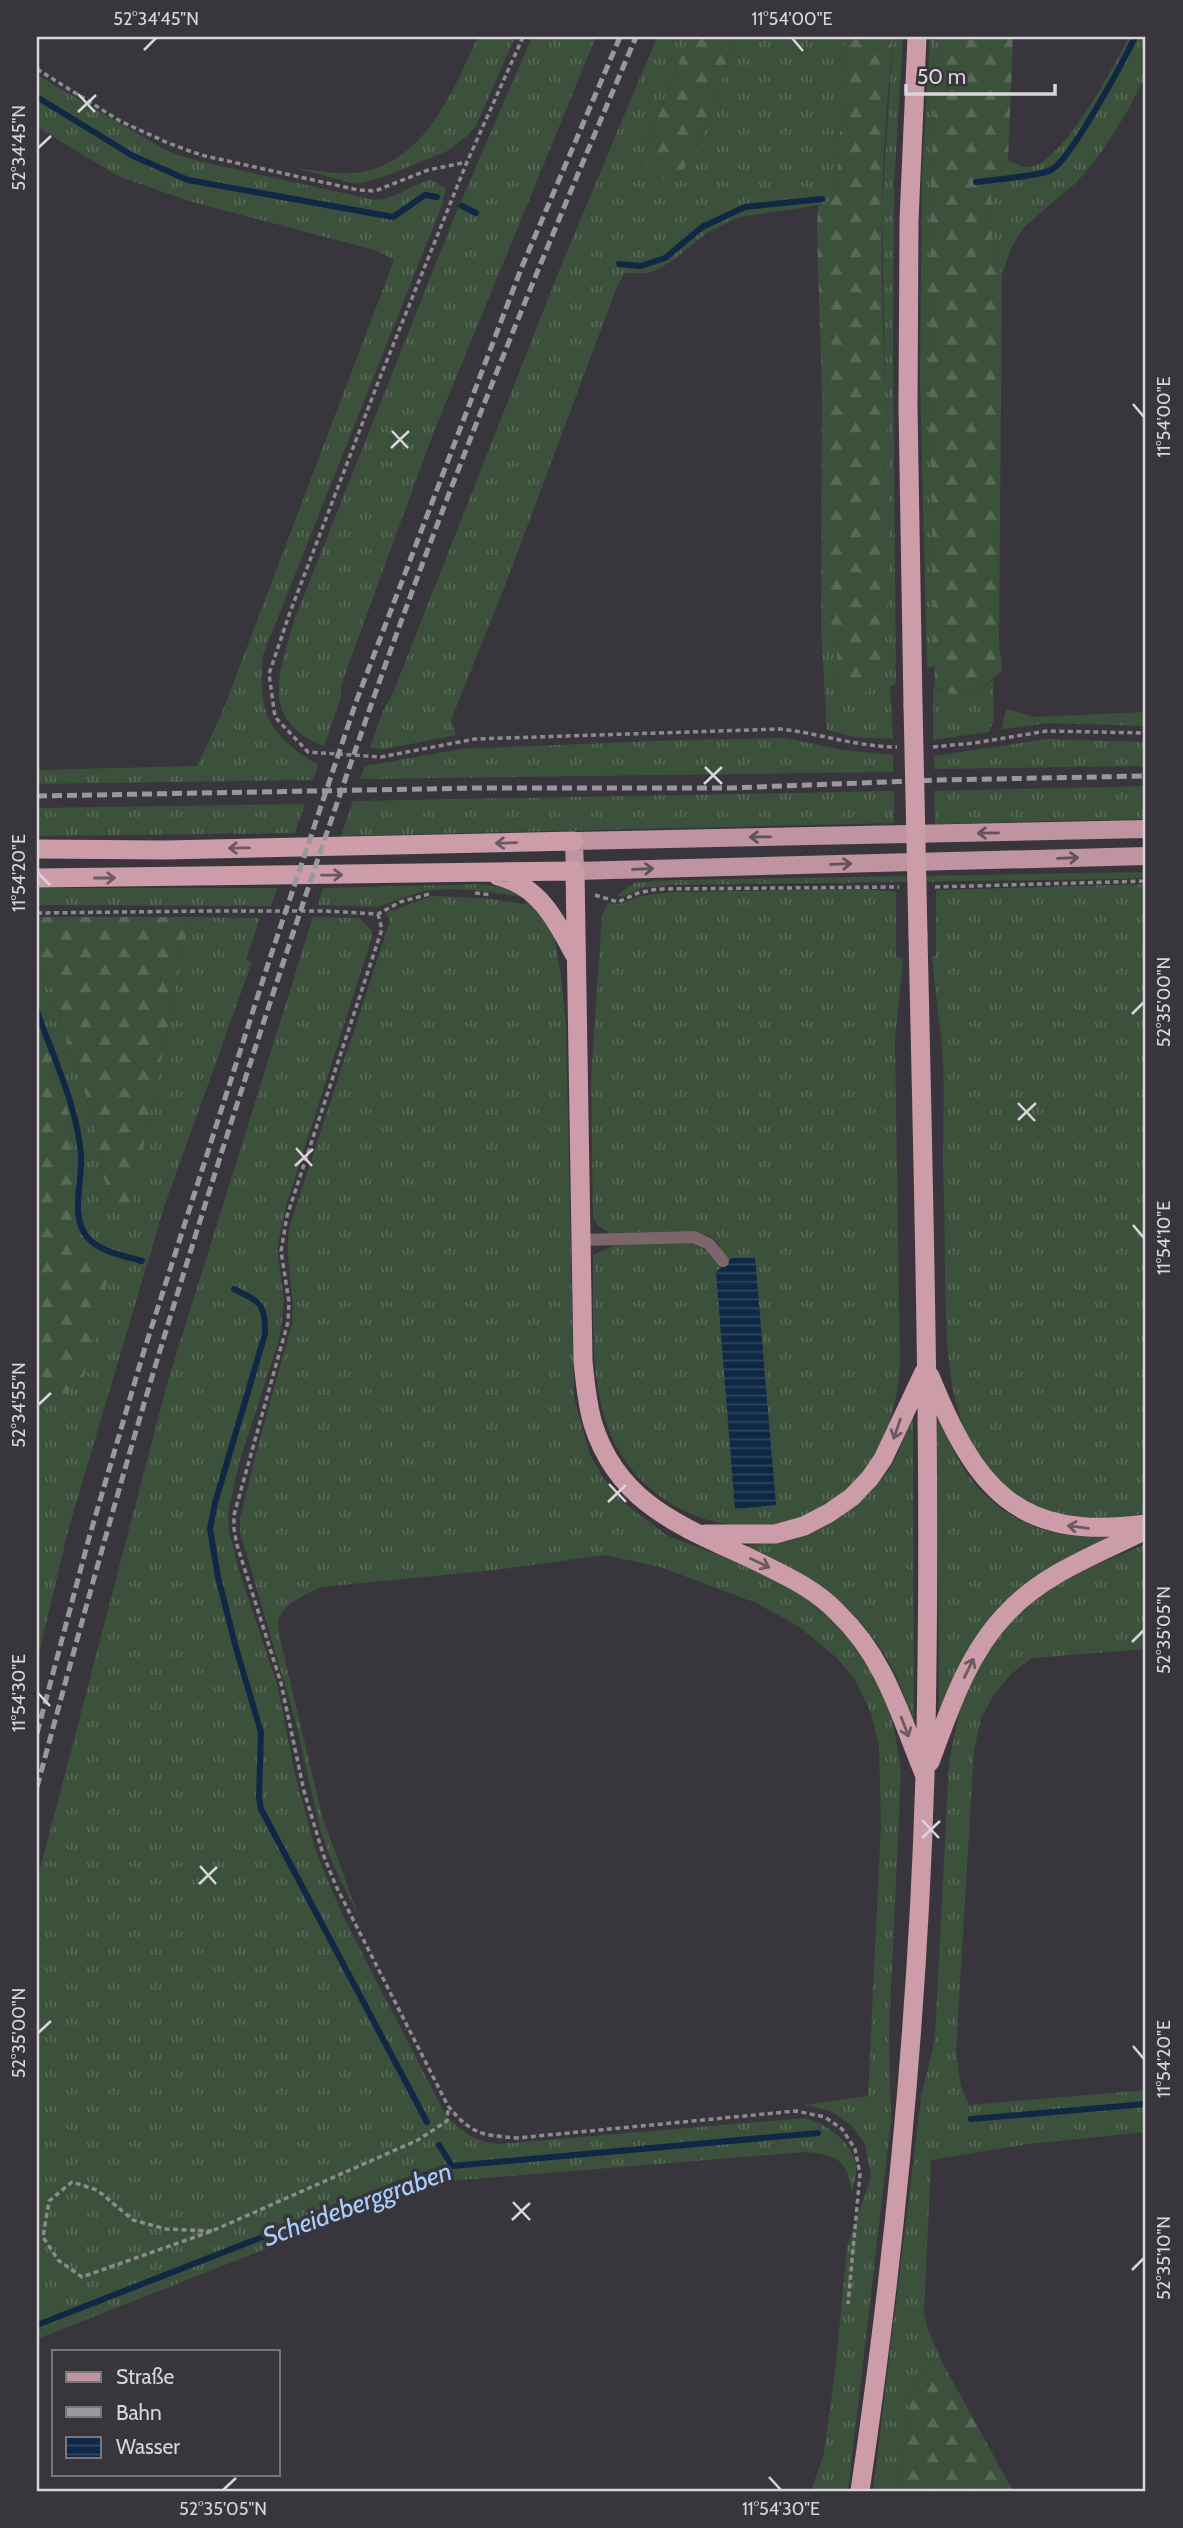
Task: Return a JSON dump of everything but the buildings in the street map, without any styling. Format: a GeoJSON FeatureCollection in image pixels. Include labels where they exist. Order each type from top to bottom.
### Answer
{"type":"FeatureCollection","features":[{"type":"Feature","properties":{"kind":"highway"},"geometry":{"type":"LineString","coordinates":[[860,2491],[876,2377],[907,2098],[925,1776],[926,1367],[908,407],[909,233],[917,37]]}},
{"type":"Feature","properties":{"kind":"highway"},"geometry":{"type":"LineString","coordinates":[[37,849],[194,849],[574,841]]}},
{"type":"Feature","properties":{"kind":"highway"},"geometry":{"type":"LineString","coordinates":[[485,873],[509,878],[533,891],[554,916],[576,958]]}},
{"type":"Feature","properties":{"kind":"highway"},"geometry":{"type":"LineString","coordinates":[[37,878],[485,873],[575,880],[583,1361],[593,1423],[600,1442],[617,1474],[656,1512],[795,1579],[815,1592],[845,1620],[880,1664],[925,1776]]}},
{"type":"Feature","properties":{"kind":"highway"},"geometry":{"type":"LineString","coordinates":[[926,1367],[951,1426],[965,1451],[992,1487],[1010,1502],[1054,1523],[1082,1528],[1112,1529],[1146,1524]]}},
{"type":"Feature","properties":{"kind":"highway"},"geometry":{"type":"LineString","coordinates":[[699,1534],[775,1534],[804,1526],[852,1497],[883,1459],[926,1367]]}},
{"type":"Feature","properties":{"kind":"highway"},"geometry":{"type":"LineString","coordinates":[[925,1776],[952,1703],[975,1656],[1004,1615],[1041,1585],[1067,1569],[1146,1530]]}},
{"type":"Feature","properties":{"kind":"main road"},"geometry":{"type":"LineString","coordinates":[[1146,829],[574,841],[575,880],[1146,856]]}},
{"type":"Feature","properties":{"kind":"lane"},"geometry":{"type":"LineString","coordinates":[[581,1240],[694,1237],[709,1244],[723,1261]]}},
{"type":"Feature","properties":{"kind":"path"},"geometry":{"type":"LineString","coordinates":[[523,37],[467,162],[379,380],[285,627],[269,674],[275,717],[308,752],[381,757],[475,739],[780,729],[807,732],[855,744],[898,747]]}},
{"type":"Feature","properties":{"kind":"path"},"geometry":{"type":"LineString","coordinates":[[37,69],[120,121],[168,143],[201,155],[358,190],[382,189],[428,170],[467,162]]}},
{"type":"Feature","properties":{"kind":"path"},"geometry":{"type":"LineString","coordinates":[[932,747],[1046,731],[1146,733]]}},
{"type":"Feature","properties":{"kind":"path"},"geometry":{"type":"LineString","coordinates":[[575,880],[618,902],[638,893],[656,890],[909,887]]}},
{"type":"Feature","properties":{"kind":"path"},"geometry":{"type":"LineString","coordinates":[[923,887],[1146,881]]}},
{"type":"Feature","properties":{"kind":"path"},"geometry":{"type":"LineString","coordinates":[[37,913],[221,911],[378,914],[400,902],[439,893]]}},
{"type":"Feature","properties":{"kind":"path"},"geometry":{"type":"LineString","coordinates":[[471,893],[502,897]]}},
{"type":"Feature","properties":{"kind":"path"},"geometry":{"type":"LineString","coordinates":[[378,914],[382,929],[287,1216],[281,1251],[289,1301],[288,1322],[234,1515],[234,1529],[281,1683],[304,1791],[323,1854],[336,1886],[449,2106],[460,2121],[482,2135],[517,2138],[796,2111],[825,2117],[842,2129],[855,2149],[860,2174],[848,2304]]}},
{"type":"Feature","properties":{"kind":"path"},"geometry":{"type":"LineString","coordinates":[[212,2231],[166,2229],[133,2220],[97,2190],[72,2182],[49,2200],[43,2237],[58,2260],[82,2277],[212,2231],[429,2134],[447,2121],[449,2106]]}},
{"type":"Feature","properties":{"kind":"green space"},"geometry":{"type":"Polygon","coordinates":[[[478,37],[515,37],[476,126],[447,151],[383,177],[356,184],[295,168],[354,173],[378,167],[399,157],[417,141],[446,102],[478,37]]]}},
{"type":"Feature","properties":{"kind":"green space"},"geometry":{"type":"Polygon","coordinates":[[[532,37],[596,37],[433,434],[341,685],[341,698],[324,746],[303,735],[289,723],[282,708],[280,675],[289,638],[454,218],[532,37]]]}},
{"type":"Feature","properties":{"kind":"green space"},"geometry":{"type":"Polygon","coordinates":[[[657,37],[689,37],[642,155],[695,157],[736,37],[845,37],[837,187],[827,204],[739,217],[708,232],[671,262],[649,273],[625,273],[618,284],[506,583],[451,720],[456,735],[385,749],[370,748],[561,266],[657,37]]]}},
{"type":"Feature","properties":{"kind":"green space"},"geometry":{"type":"Polygon","coordinates":[[[689,37],[736,37],[695,157],[679,174],[667,180],[653,176],[642,156],[689,37]]]}},
{"type":"Feature","properties":{"kind":"green space"},"geometry":{"type":"Polygon","coordinates":[[[845,37],[893,37],[882,207],[888,503],[886,622],[881,681],[860,695],[848,696],[839,688],[836,635],[821,631],[822,395],[817,230],[818,206],[827,204],[837,187],[845,37]]]}},
{"type":"Feature","properties":{"kind":"green space"},"geometry":{"type":"Polygon","coordinates":[[[893,37],[903,37],[894,186],[896,684],[890,686],[893,739],[853,737],[827,730],[821,631],[836,634],[839,688],[887,505],[882,206],[893,37]]]}},
{"type":"Feature","properties":{"kind":"green space"},"geometry":{"type":"Polygon","coordinates":[[[930,37],[939,37],[931,171],[929,378],[935,666],[927,668],[920,381],[922,174],[930,37]]]}},
{"type":"Feature","properties":{"kind":"green space"},"geometry":{"type":"Polygon","coordinates":[[[939,37],[1013,37],[1008,160],[991,198],[993,262],[1002,275],[999,641],[1002,671],[976,693],[953,694],[935,687],[929,378],[931,171],[939,37]]]}},
{"type":"Feature","properties":{"kind":"green space"},"geometry":{"type":"Polygon","coordinates":[[[1129,37],[1146,37],[1146,76],[1102,151],[1078,181],[1024,227],[1011,248],[1002,275],[993,262],[991,198],[1008,160],[1024,166],[1034,166],[1060,146],[1087,109],[1129,37]]]}},
{"type":"Feature","properties":{"kind":"green space"},"geometry":{"type":"Polygon","coordinates":[[[37,75],[160,147],[202,162],[375,200],[431,180],[446,188],[442,205],[263,655],[262,692],[270,720],[287,743],[318,765],[313,780],[37,784],[37,770],[197,766],[222,713],[394,260],[378,251],[189,201],[118,176],[37,127],[37,75]]]}},
{"type":"Feature","properties":{"kind":"green space"},"geometry":{"type":"Polygon","coordinates":[[[993,680],[994,719],[989,732],[933,740],[933,687],[953,694],[976,693],[993,680]]]}},
{"type":"Feature","properties":{"kind":"green space"},"geometry":{"type":"Polygon","coordinates":[[[1006,709],[1034,717],[1146,712],[1146,726],[1048,723],[1002,729],[1006,709]]]}},
{"type":"Feature","properties":{"kind":"green space"},"geometry":{"type":"Polygon","coordinates":[[[785,738],[843,750],[893,755],[893,772],[360,779],[365,766],[460,749],[785,738]]]}},
{"type":"Feature","properties":{"kind":"green space"},"geometry":{"type":"Polygon","coordinates":[[[1048,739],[1146,742],[1146,766],[934,769],[934,756],[1048,739]]]}},
{"type":"Feature","properties":{"kind":"green space"},"geometry":{"type":"Polygon","coordinates":[[[1146,786],[1146,819],[935,824],[934,791],[1146,786]]]}},
{"type":"Feature","properties":{"kind":"green space"},"geometry":{"type":"Polygon","coordinates":[[[894,791],[894,823],[341,836],[353,801],[894,791]]]}},
{"type":"Feature","properties":{"kind":"green space"},"geometry":{"type":"Polygon","coordinates":[[[305,804],[295,833],[37,836],[37,808],[305,804]]]}},
{"type":"Feature","properties":{"kind":"green space"},"geometry":{"type":"Polygon","coordinates":[[[1146,872],[1146,878],[1116,879],[673,885],[642,888],[622,897],[617,895],[634,883],[673,880],[1146,872]]]}},
{"type":"Feature","properties":{"kind":"green space"},"geometry":{"type":"Polygon","coordinates":[[[483,884],[509,889],[523,897],[449,889],[423,891],[377,907],[318,905],[323,888],[483,884]]]}},
{"type":"Feature","properties":{"kind":"green space"},"geometry":{"type":"Polygon","coordinates":[[[1146,884],[1146,1512],[1119,1518],[1078,1518],[1037,1506],[1007,1488],[985,1465],[969,1439],[958,1410],[951,1378],[946,1313],[943,1061],[932,957],[936,955],[936,890],[1146,884]]]}},
{"type":"Feature","properties":{"kind":"green space"},"geometry":{"type":"Polygon","coordinates":[[[37,888],[277,888],[271,906],[37,905],[37,888]]]}},
{"type":"Feature","properties":{"kind":"green space"},"geometry":{"type":"Polygon","coordinates":[[[867,889],[896,892],[896,957],[903,958],[895,1041],[900,1365],[895,1402],[879,1450],[844,1493],[810,1514],[773,1525],[734,1525],[697,1516],[662,1498],[633,1471],[611,1435],[599,1392],[595,1369],[593,1255],[615,1245],[691,1241],[715,1257],[720,1253],[720,1246],[712,1237],[694,1231],[610,1233],[598,1226],[593,1217],[591,1078],[602,915],[608,903],[620,904],[641,896],[672,892],[867,889]]]}},
{"type":"Feature","properties":{"kind":"green space"},"geometry":{"type":"Polygon","coordinates":[[[431,896],[483,898],[524,904],[531,900],[554,935],[566,1028],[574,1397],[590,1455],[603,1477],[624,1503],[668,1536],[745,1565],[800,1592],[835,1621],[867,1661],[887,1703],[894,1728],[901,1772],[889,2033],[891,2122],[848,2491],[811,2491],[824,2453],[847,2247],[871,2177],[865,2144],[852,2126],[831,2111],[804,2105],[868,2096],[881,1824],[879,1746],[871,1713],[855,1680],[837,1658],[798,1626],[754,1602],[660,1567],[605,1555],[495,1570],[321,1587],[302,1596],[280,1616],[280,1639],[323,1819],[359,1917],[331,1860],[320,1829],[295,1719],[240,1532],[240,1518],[259,1442],[292,1324],[288,1250],[290,1225],[390,921],[386,913],[431,896]]]}},
{"type":"Feature","properties":{"kind":"green space"},"geometry":{"type":"Polygon","coordinates":[[[37,917],[190,917],[132,1204],[111,1203],[103,1175],[94,1120],[46,975],[37,962],[37,917]]]}},
{"type":"Feature","properties":{"kind":"green space"},"geometry":{"type":"Polygon","coordinates":[[[190,917],[260,918],[246,960],[252,962],[164,1207],[69,1527],[37,1661],[37,1385],[66,1394],[104,1257],[93,1251],[79,1229],[68,1111],[37,1023],[37,962],[46,975],[94,1120],[103,1175],[111,1203],[132,1203],[190,917]]]}},
{"type":"Feature","properties":{"kind":"green space"},"geometry":{"type":"Polygon","coordinates":[[[313,917],[359,918],[372,930],[372,937],[286,1206],[277,1249],[284,1300],[282,1322],[278,1343],[239,1463],[228,1514],[239,1571],[277,1684],[295,1774],[316,1852],[344,1918],[445,2114],[462,2131],[475,2138],[498,2144],[806,2118],[831,2130],[846,2143],[854,2160],[855,2178],[852,2192],[847,2172],[839,2161],[833,2157],[805,2152],[438,2184],[372,2207],[37,2339],[37,1881],[167,1384],[313,917]]]}},
{"type":"Feature","properties":{"kind":"green space"},"geometry":{"type":"Polygon","coordinates":[[[37,1023],[68,1111],[79,1229],[93,1251],[104,1257],[110,1271],[84,1376],[66,1394],[37,1385],[37,1023]]]}},
{"type":"Feature","properties":{"kind":"green space"},"geometry":{"type":"Polygon","coordinates":[[[913,1408],[912,1722],[889,1662],[852,1614],[830,1593],[804,1576],[747,1548],[748,1545],[813,1530],[851,1509],[868,1495],[895,1459],[913,1408]]]}},
{"type":"Feature","properties":{"kind":"green space"},"geometry":{"type":"Polygon","coordinates":[[[937,1412],[940,1412],[963,1468],[980,1490],[1001,1508],[1024,1522],[1051,1532],[1111,1536],[1031,1581],[994,1613],[963,1658],[942,1709],[939,1709],[937,1412]]]}},
{"type":"Feature","properties":{"kind":"green space"},"geometry":{"type":"Polygon","coordinates":[[[1146,1544],[1146,1649],[1032,1658],[1012,1673],[994,1695],[981,1718],[974,1751],[956,2051],[961,2087],[969,2105],[1146,2090],[1146,2132],[1029,2144],[931,2160],[924,2312],[928,2330],[942,2362],[922,2370],[914,2382],[897,2491],[873,2491],[921,2098],[935,2038],[949,1762],[961,1703],[983,1656],[1006,1626],[1029,1605],[1054,1586],[1081,1571],[1146,1544]]]}},
{"type":"Feature","properties":{"kind":"green space"},"geometry":{"type":"Polygon","coordinates":[[[942,2362],[1013,2491],[897,2491],[914,2382],[922,2370],[942,2362]]]}},
{"type":"Feature","properties":{"kind":"water"},"geometry":{"type":"Polygon","coordinates":[[[732,1258],[755,1258],[776,1505],[735,1509],[716,1272],[732,1258]]]}},
{"type":"Feature","properties":{"kind":"waterway"},"geometry":{"type":"LineString","coordinates":[[976,182],[1037,174],[1051,170],[1060,163],[1096,109],[1135,37]]}},
{"type":"Feature","properties":{"kind":"waterway"},"geometry":{"type":"LineString","coordinates":[[37,97],[133,156],[188,180],[393,217],[425,195],[437,197]]}},
{"type":"Feature","properties":{"kind":"waterway"},"geometry":{"type":"LineString","coordinates":[[619,264],[641,266],[665,258],[702,227],[745,207],[822,199]]}},
{"type":"Feature","properties":{"kind":"waterway"},"geometry":{"type":"LineString","coordinates":[[462,206],[476,213]]}},
{"type":"Feature","properties":{"kind":"waterway"},"geometry":{"type":"LineString","coordinates":[[37,1011],[64,1082],[79,1136],[81,1165],[78,1209],[82,1229],[99,1247],[142,1261]]}},
{"type":"Feature","properties":{"kind":"waterway"},"geometry":{"type":"LineString","coordinates":[[234,1289],[260,1305],[265,1334],[215,1503],[210,1529],[218,1577],[261,1732],[261,1809],[427,2122]]}},
{"type":"Feature","properties":{"kind":"waterway","name":"Scheideberggraben"},"geometry":{"type":"LineString","coordinates":[[971,2119],[1146,2104]]}},
{"type":"Feature","properties":{"kind":"waterway","name":"Scheideberggraben"},"geometry":{"type":"LineString","coordinates":[[37,2325],[401,2183],[452,2166],[818,2133]]}},
{"type":"Feature","properties":{"kind":"waterway"},"geometry":{"type":"LineString","coordinates":[[439,2145],[452,2166]]}},
{"type":"Feature","properties":{"kind":"railway"},"geometry":{"type":"LineString","coordinates":[[37,1733],[89,1538],[143,1354],[270,958],[356,702],[521,269],[620,37]]}},
{"type":"Feature","properties":{"kind":"railway"},"geometry":{"type":"LineString","coordinates":[[37,1787],[158,1357],[260,1033],[341,791],[464,456],[636,37]]}},
{"type":"Feature","properties":{"kind":"railway"},"geometry":{"type":"LineString","coordinates":[[37,796],[477,788],[729,788],[1146,776]]}}]}
